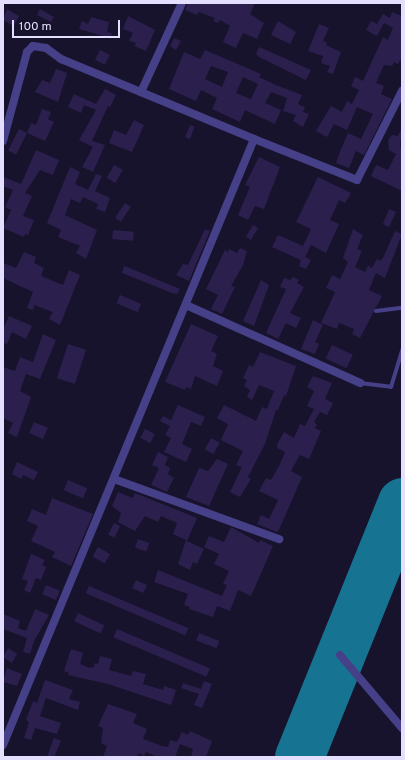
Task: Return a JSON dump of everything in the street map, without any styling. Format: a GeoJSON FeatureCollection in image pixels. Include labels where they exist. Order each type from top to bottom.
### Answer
{"type":"FeatureCollection","features":[{"type":"Feature","properties":{"kind":"street"},"geometry":{"type":"LineString","coordinates":[[141,92],[182,3]]}},
{"type":"Feature","properties":{"kind":"street"},"geometry":{"type":"LineString","coordinates":[[3,141],[27,52],[33,46],[46,48],[61,59],[357,180],[402,91]]}},
{"type":"Feature","properties":{"kind":"street"},"geometry":{"type":"LineString","coordinates":[[3,745],[254,139]]}},
{"type":"Feature","properties":{"kind":"street"},"geometry":{"type":"LineString","coordinates":[[186,305],[360,384]]}},
{"type":"Feature","properties":{"kind":"street"},"geometry":{"type":"LineString","coordinates":[[114,479],[279,539]]}},
{"type":"Feature","properties":{"kind":"street"},"geometry":{"type":"LineString","coordinates":[[340,655],[402,728]]}},
{"type":"Feature","properties":{"kind":"lane"},"geometry":{"type":"LineString","coordinates":[[376,311],[402,308]]}},
{"type":"Feature","properties":{"kind":"lane"},"geometry":{"type":"LineString","coordinates":[[360,384],[391,387],[402,350]]}},
{"type":"Feature","properties":{"kind":"building"},"geometry":{"type":"Polygon","coordinates":[[[188,3],[255,3],[250,14],[264,23],[257,39],[243,33],[236,48],[223,42],[230,26],[220,20],[218,23],[213,21],[215,18],[199,12],[197,15],[185,10],[188,3]]]}},
{"type":"Feature","properties":{"kind":"building"},"geometry":{"type":"Polygon","coordinates":[[[7,9],[19,16],[14,26],[3,20],[7,9]]]}},
{"type":"Feature","properties":{"kind":"building"},"geometry":{"type":"Polygon","coordinates":[[[40,9],[54,17],[51,22],[37,15],[40,9]]]}},
{"type":"Feature","properties":{"kind":"building"},"geometry":{"type":"Polygon","coordinates":[[[392,12],[402,16],[402,61],[400,60],[398,64],[394,62],[392,66],[384,65],[376,83],[384,86],[381,94],[392,99],[364,155],[356,151],[349,168],[336,163],[348,133],[361,139],[373,114],[357,107],[347,130],[334,124],[327,137],[316,131],[331,106],[342,112],[347,101],[352,104],[359,90],[351,86],[355,77],[363,81],[383,37],[388,40],[393,28],[384,23],[377,36],[366,30],[371,21],[377,24],[383,14],[390,18],[392,12]]]}},
{"type":"Feature","properties":{"kind":"building"},"geometry":{"type":"Polygon","coordinates":[[[128,16],[155,30],[146,51],[134,46],[136,43],[129,41],[133,33],[123,29],[128,16]]]}},
{"type":"Feature","properties":{"kind":"building"},"geometry":{"type":"Polygon","coordinates":[[[91,17],[109,22],[107,32],[112,33],[110,38],[79,29],[82,21],[88,24],[91,17]]]}},
{"type":"Feature","properties":{"kind":"building"},"geometry":{"type":"Polygon","coordinates":[[[278,21],[296,32],[290,44],[271,35],[278,21]]]}},
{"type":"Feature","properties":{"kind":"building"},"geometry":{"type":"Polygon","coordinates":[[[319,24],[329,28],[323,41],[327,43],[326,45],[341,52],[333,74],[327,72],[330,66],[321,63],[323,56],[308,51],[319,24]]]}},
{"type":"Feature","properties":{"kind":"building"},"geometry":{"type":"Polygon","coordinates":[[[174,38],[181,41],[176,50],[170,46],[174,38]]]}},
{"type":"Feature","properties":{"kind":"building"},"geometry":{"type":"Polygon","coordinates":[[[259,47],[311,70],[306,80],[259,57],[256,54],[259,47]]]}},
{"type":"Feature","properties":{"kind":"building"},"geometry":{"type":"Polygon","coordinates":[[[100,50],[110,55],[105,65],[95,60],[100,50]]]}},
{"type":"Feature","properties":{"kind":"building"},"geometry":{"type":"Polygon","coordinates":[[[205,50],[261,74],[259,77],[276,85],[302,95],[298,104],[305,107],[303,112],[309,114],[303,127],[293,121],[296,115],[283,111],[287,98],[271,92],[265,103],[281,110],[275,124],[245,110],[240,122],[212,109],[217,98],[201,90],[196,101],[169,89],[184,52],[200,59],[205,50]],[[211,66],[205,79],[222,87],[228,72],[211,66]],[[243,77],[236,93],[251,99],[258,84],[243,77]]]}},
{"type":"Feature","properties":{"kind":"building"},"geometry":{"type":"Polygon","coordinates":[[[56,69],[67,73],[58,102],[35,92],[42,80],[50,83],[56,69]]]}},
{"type":"Feature","properties":{"kind":"building"},"geometry":{"type":"Polygon","coordinates":[[[105,89],[116,95],[110,107],[108,106],[92,141],[105,145],[93,172],[82,167],[93,147],[79,140],[96,110],[84,105],[81,113],[68,107],[74,94],[96,104],[105,89]]]}},
{"type":"Feature","properties":{"kind":"building"},"geometry":{"type":"Polygon","coordinates":[[[42,109],[51,112],[48,119],[54,122],[45,141],[27,133],[31,123],[36,125],[42,109]]]}},
{"type":"Feature","properties":{"kind":"building"},"geometry":{"type":"Polygon","coordinates":[[[134,120],[144,125],[132,152],[109,143],[114,130],[126,135],[134,120]]]}},
{"type":"Feature","properties":{"kind":"building"},"geometry":{"type":"Polygon","coordinates":[[[190,125],[195,127],[190,139],[185,137],[190,125]]]}},
{"type":"Feature","properties":{"kind":"building"},"geometry":{"type":"Polygon","coordinates":[[[402,127],[400,147],[402,149],[402,191],[371,176],[376,165],[388,170],[396,154],[389,150],[388,140],[392,135],[398,136],[402,127]]]}},
{"type":"Feature","properties":{"kind":"building"},"geometry":{"type":"Polygon","coordinates":[[[19,129],[27,133],[16,154],[8,150],[19,129]]]}},
{"type":"Feature","properties":{"kind":"building"},"geometry":{"type":"Polygon","coordinates":[[[36,150],[59,160],[53,175],[40,170],[25,193],[32,196],[23,216],[34,220],[28,235],[25,234],[24,237],[3,228],[11,210],[5,207],[13,190],[3,186],[3,177],[21,184],[36,150]]]}},
{"type":"Feature","properties":{"kind":"building"},"geometry":{"type":"Polygon","coordinates":[[[259,157],[280,167],[264,209],[255,206],[248,220],[238,215],[250,187],[245,185],[259,157]]]}},
{"type":"Feature","properties":{"kind":"building"},"geometry":{"type":"Polygon","coordinates":[[[114,165],[123,170],[115,183],[107,178],[114,165]]]}},
{"type":"Feature","properties":{"kind":"building"},"geometry":{"type":"Polygon","coordinates":[[[70,167],[80,172],[75,184],[88,190],[96,174],[102,176],[95,191],[110,198],[105,212],[96,209],[98,204],[83,197],[80,203],[71,199],[65,215],[97,230],[86,259],[76,253],[80,246],[58,237],[61,230],[47,223],[70,167]]]}},
{"type":"Feature","properties":{"kind":"building"},"geometry":{"type":"Polygon","coordinates":[[[318,177],[351,193],[345,203],[339,200],[330,220],[339,224],[326,253],[311,245],[305,257],[311,260],[306,269],[299,266],[301,260],[272,247],[278,235],[303,246],[311,229],[296,222],[318,177]]]}},
{"type":"Feature","properties":{"kind":"building"},"geometry":{"type":"Polygon","coordinates":[[[125,203],[131,207],[121,222],[115,218],[125,203]]]}},
{"type":"Feature","properties":{"kind":"building"},"geometry":{"type":"Polygon","coordinates":[[[389,209],[396,212],[389,227],[383,224],[389,209]]]}},
{"type":"Feature","properties":{"kind":"building"},"geometry":{"type":"Polygon","coordinates":[[[253,225],[258,228],[251,240],[246,237],[253,225]]]}},
{"type":"Feature","properties":{"kind":"building"},"geometry":{"type":"Polygon","coordinates":[[[205,229],[210,231],[189,281],[176,275],[183,264],[188,265],[205,229]]]}},
{"type":"Feature","properties":{"kind":"building"},"geometry":{"type":"Polygon","coordinates":[[[353,229],[363,235],[357,249],[362,251],[355,267],[365,272],[368,266],[372,268],[377,259],[380,261],[383,258],[395,231],[402,234],[385,278],[376,273],[369,290],[382,296],[360,338],[352,334],[354,329],[339,323],[337,329],[321,323],[335,292],[326,288],[332,275],[340,279],[348,262],[343,258],[353,229]]]}},
{"type":"Feature","properties":{"kind":"building"},"geometry":{"type":"Polygon","coordinates":[[[113,230],[134,232],[133,241],[112,239],[113,230]]]}},
{"type":"Feature","properties":{"kind":"building"},"geometry":{"type":"Polygon","coordinates":[[[240,248],[247,251],[243,265],[231,286],[235,287],[222,314],[211,309],[218,295],[206,289],[225,250],[228,252],[229,249],[237,253],[240,248]]]}},
{"type":"Feature","properties":{"kind":"building"},"geometry":{"type":"Polygon","coordinates":[[[24,252],[36,257],[34,263],[44,268],[41,276],[63,285],[69,270],[80,275],[60,325],[49,319],[53,312],[34,305],[33,310],[27,308],[33,292],[3,278],[3,263],[16,268],[24,252]]]}},
{"type":"Feature","properties":{"kind":"building"},"geometry":{"type":"Polygon","coordinates":[[[124,266],[180,289],[177,294],[172,293],[122,273],[124,266]]]}},
{"type":"Feature","properties":{"kind":"building"},"geometry":{"type":"Polygon","coordinates":[[[293,277],[299,280],[297,283],[304,287],[290,313],[301,318],[296,328],[286,323],[278,339],[266,333],[286,289],[280,287],[284,278],[290,280],[293,277]]]}},
{"type":"Feature","properties":{"kind":"building"},"geometry":{"type":"Polygon","coordinates":[[[261,280],[269,285],[254,326],[243,321],[261,280]]]}},
{"type":"Feature","properties":{"kind":"building"},"geometry":{"type":"Polygon","coordinates":[[[120,295],[141,304],[138,312],[116,303],[120,295]]]}},
{"type":"Feature","properties":{"kind":"building"},"geometry":{"type":"Polygon","coordinates":[[[9,316],[32,326],[26,339],[12,332],[7,344],[3,343],[3,329],[9,316]]]}},
{"type":"Feature","properties":{"kind":"building"},"geometry":{"type":"Polygon","coordinates":[[[313,320],[323,325],[315,342],[319,344],[315,354],[301,349],[313,320]]]}},
{"type":"Feature","properties":{"kind":"building"},"geometry":{"type":"Polygon","coordinates":[[[191,324],[218,336],[211,351],[217,354],[213,366],[223,371],[217,386],[195,376],[191,389],[186,387],[185,390],[165,382],[191,324]]]}},
{"type":"Feature","properties":{"kind":"building"},"geometry":{"type":"Polygon","coordinates":[[[43,334],[56,340],[40,379],[26,374],[20,391],[31,397],[17,437],[8,433],[13,423],[3,418],[3,367],[15,371],[20,357],[33,362],[43,334]]]}},
{"type":"Feature","properties":{"kind":"building"},"geometry":{"type":"Polygon","coordinates":[[[68,344],[86,350],[75,384],[57,378],[68,344]]]}},
{"type":"Feature","properties":{"kind":"building"},"geometry":{"type":"Polygon","coordinates":[[[332,345],[353,355],[347,368],[326,359],[332,345]]]}},
{"type":"Feature","properties":{"kind":"building"},"geometry":{"type":"Polygon","coordinates":[[[260,352],[296,366],[286,396],[284,395],[278,410],[276,410],[265,444],[248,477],[251,479],[240,497],[230,492],[242,467],[236,465],[243,451],[221,440],[228,424],[217,418],[224,405],[256,421],[262,407],[267,409],[274,391],[259,385],[252,400],[247,397],[250,390],[244,386],[247,380],[243,378],[249,365],[253,367],[260,352]]]}},
{"type":"Feature","properties":{"kind":"building"},"geometry":{"type":"Polygon","coordinates":[[[313,376],[332,383],[325,399],[333,403],[327,415],[320,412],[314,422],[317,425],[315,428],[321,431],[309,459],[300,455],[291,471],[302,477],[278,532],[257,524],[261,515],[269,519],[278,500],[259,491],[266,478],[271,480],[280,464],[285,452],[277,448],[277,445],[284,432],[294,438],[300,424],[305,426],[314,409],[307,406],[314,391],[307,387],[313,376]]]}},
{"type":"Feature","properties":{"kind":"building"},"geometry":{"type":"Polygon","coordinates":[[[178,405],[205,417],[201,426],[191,422],[182,444],[192,449],[186,462],[164,452],[171,438],[165,435],[170,426],[160,421],[163,416],[171,420],[178,405]]]}},
{"type":"Feature","properties":{"kind":"building"},"geometry":{"type":"Polygon","coordinates":[[[34,422],[48,428],[43,439],[29,433],[34,422]]]}},
{"type":"Feature","properties":{"kind":"building"},"geometry":{"type":"Polygon","coordinates":[[[145,429],[155,434],[150,443],[140,438],[145,429]]]}},
{"type":"Feature","properties":{"kind":"building"},"geometry":{"type":"Polygon","coordinates":[[[211,438],[220,443],[213,454],[205,449],[211,438]]]}},
{"type":"Feature","properties":{"kind":"building"},"geometry":{"type":"Polygon","coordinates":[[[158,452],[168,457],[165,465],[170,468],[168,474],[174,478],[167,492],[151,485],[159,468],[152,465],[158,452]]]}},
{"type":"Feature","properties":{"kind":"building"},"geometry":{"type":"Polygon","coordinates":[[[217,459],[228,464],[209,506],[186,497],[199,468],[208,471],[217,459]]]}},
{"type":"Feature","properties":{"kind":"building"},"geometry":{"type":"Polygon","coordinates":[[[17,462],[38,472],[34,480],[23,475],[21,479],[12,474],[17,462]]]}},
{"type":"Feature","properties":{"kind":"building"},"geometry":{"type":"Polygon","coordinates":[[[68,480],[87,488],[83,498],[64,490],[68,480]]]}},
{"type":"Feature","properties":{"kind":"building"},"geometry":{"type":"Polygon","coordinates":[[[118,492],[133,498],[135,493],[197,518],[187,541],[204,549],[197,564],[193,562],[190,570],[178,564],[186,540],[173,534],[177,523],[161,516],[158,522],[145,516],[135,531],[118,522],[121,513],[112,506],[118,492]]]}},
{"type":"Feature","properties":{"kind":"building"},"geometry":{"type":"Polygon","coordinates":[[[52,498],[93,514],[71,566],[52,557],[55,552],[31,541],[38,526],[27,521],[32,509],[46,515],[52,498]]]}},
{"type":"Feature","properties":{"kind":"building"},"geometry":{"type":"Polygon","coordinates":[[[114,523],[120,526],[114,538],[108,535],[114,523]]]}},
{"type":"Feature","properties":{"kind":"building"},"geometry":{"type":"Polygon","coordinates":[[[231,527],[259,543],[260,540],[273,546],[251,596],[238,590],[230,611],[217,606],[213,617],[189,609],[190,607],[184,605],[188,594],[154,582],[158,570],[222,596],[227,585],[223,584],[229,571],[214,564],[219,554],[204,547],[209,536],[224,542],[231,527]]]}},
{"type":"Feature","properties":{"kind":"building"},"geometry":{"type":"Polygon","coordinates":[[[138,539],[149,543],[146,552],[135,547],[138,539]]]}},
{"type":"Feature","properties":{"kind":"building"},"geometry":{"type":"Polygon","coordinates":[[[98,547],[110,554],[105,564],[92,557],[98,547]]]}},
{"type":"Feature","properties":{"kind":"building"},"geometry":{"type":"Polygon","coordinates":[[[31,554],[45,560],[42,565],[46,567],[41,580],[36,578],[30,593],[24,590],[28,581],[22,579],[31,554]]]}},
{"type":"Feature","properties":{"kind":"building"},"geometry":{"type":"Polygon","coordinates":[[[136,580],[147,585],[143,593],[132,588],[136,580]]]}},
{"type":"Feature","properties":{"kind":"building"},"geometry":{"type":"Polygon","coordinates":[[[46,585],[60,591],[56,600],[42,594],[46,585]]]}},
{"type":"Feature","properties":{"kind":"building"},"geometry":{"type":"Polygon","coordinates":[[[89,586],[188,628],[185,636],[86,593],[89,586]]]}},
{"type":"Feature","properties":{"kind":"building"},"geometry":{"type":"Polygon","coordinates":[[[35,609],[49,615],[34,641],[30,654],[23,652],[27,638],[3,629],[3,614],[20,621],[18,628],[26,631],[35,609]]]}},
{"type":"Feature","properties":{"kind":"building"},"geometry":{"type":"Polygon","coordinates":[[[78,613],[104,625],[100,633],[74,621],[78,613]]]}},
{"type":"Feature","properties":{"kind":"building"},"geometry":{"type":"Polygon","coordinates":[[[117,629],[210,668],[206,677],[113,637],[117,629]]]}},
{"type":"Feature","properties":{"kind":"building"},"geometry":{"type":"Polygon","coordinates":[[[199,633],[220,641],[217,648],[196,640],[199,633]]]}},
{"type":"Feature","properties":{"kind":"building"},"geometry":{"type":"Polygon","coordinates":[[[8,648],[17,654],[12,663],[3,657],[8,648]]]}},
{"type":"Feature","properties":{"kind":"building"},"geometry":{"type":"Polygon","coordinates":[[[71,649],[83,653],[80,664],[90,668],[94,667],[95,663],[98,664],[100,656],[112,659],[109,670],[131,676],[133,671],[146,674],[143,684],[163,690],[164,686],[176,690],[171,705],[108,684],[68,675],[69,673],[64,671],[71,649]]]}},
{"type":"Feature","properties":{"kind":"building"},"geometry":{"type":"Polygon","coordinates":[[[7,668],[22,674],[17,686],[3,682],[7,668]]]}},
{"type":"Feature","properties":{"kind":"building"},"geometry":{"type":"Polygon","coordinates":[[[45,680],[73,690],[69,699],[80,702],[78,710],[46,698],[40,716],[61,723],[57,734],[35,728],[31,740],[24,738],[29,722],[26,720],[33,701],[37,703],[45,680]]]}},
{"type":"Feature","properties":{"kind":"building"},"geometry":{"type":"Polygon","coordinates":[[[204,681],[212,684],[202,708],[194,705],[199,694],[181,688],[183,683],[201,689],[204,681]]]}},
{"type":"Feature","properties":{"kind":"building"},"geometry":{"type":"Polygon","coordinates":[[[108,704],[137,714],[133,723],[147,729],[143,739],[162,746],[168,747],[170,740],[177,742],[182,732],[188,735],[190,731],[212,741],[206,757],[191,757],[193,749],[180,744],[175,757],[158,757],[146,752],[144,756],[139,753],[137,757],[103,757],[107,746],[101,743],[103,728],[98,726],[108,704]]]}},
{"type":"Feature","properties":{"kind":"building"},"geometry":{"type":"Polygon","coordinates":[[[54,738],[61,741],[54,757],[47,757],[54,738]]]}},
{"type":"Feature","properties":{"kind":"runway"},"geometry":{"type":"LineString","coordinates":[[299,757],[402,502]]}}]}
